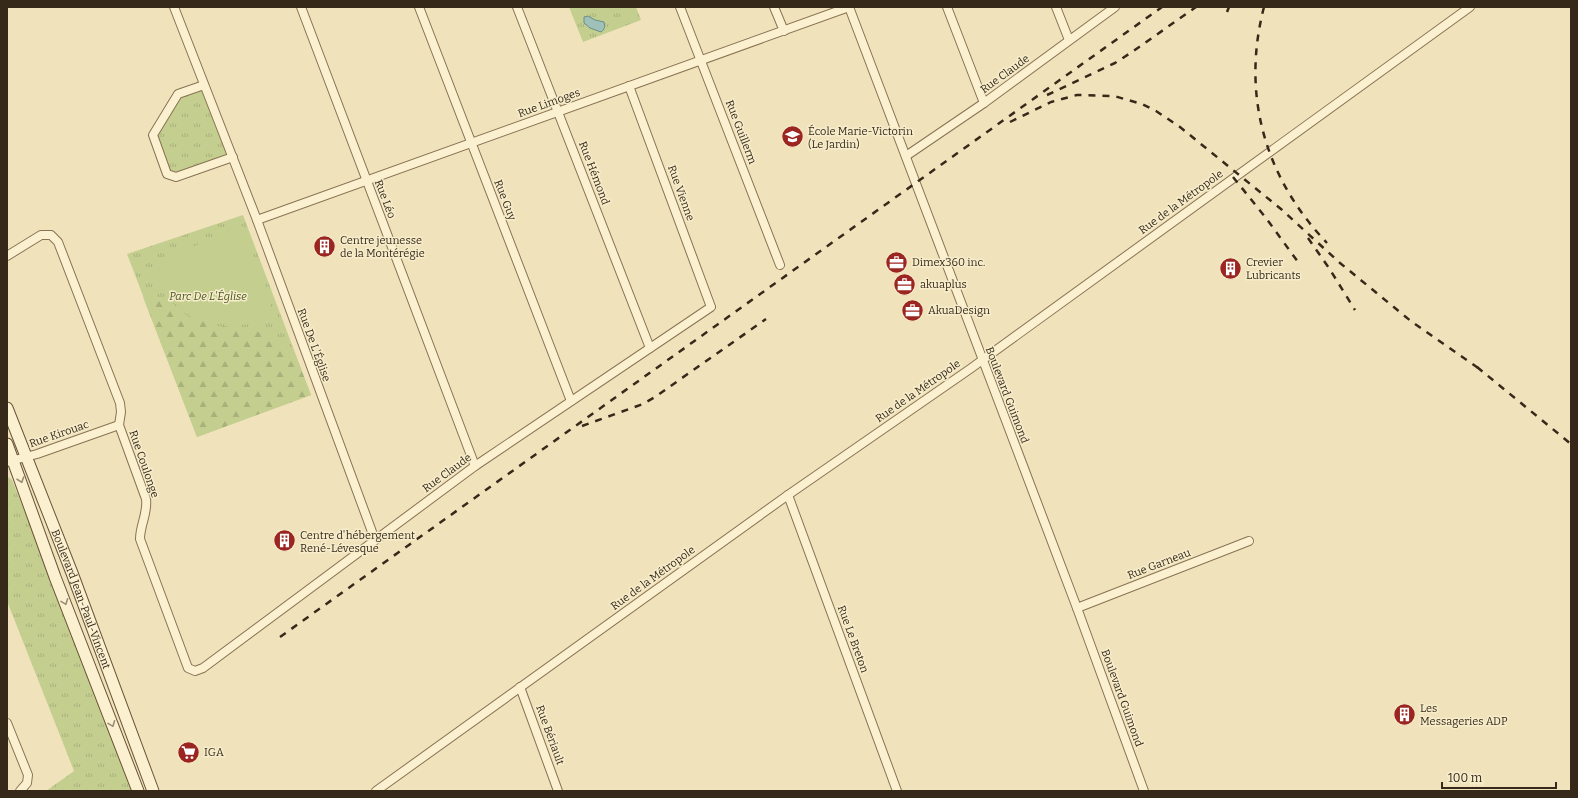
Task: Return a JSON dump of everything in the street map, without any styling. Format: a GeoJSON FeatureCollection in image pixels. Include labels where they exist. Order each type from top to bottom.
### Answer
{"type":"FeatureCollection","features":[{"type":"Feature","properties":{"kind":"street","name":"Rue De L'Église"},"geometry":{"type":"LineString","coordinates":[[174,7],[233,157],[375,540]]}},
{"type":"Feature","properties":{"kind":"street","name":"Rue Léo"},"geometry":{"type":"LineString","coordinates":[[301,7],[475,466]]}},
{"type":"Feature","properties":{"kind":"street","name":"Rue Guy"},"geometry":{"type":"LineString","coordinates":[[419,7],[571,401]]}},
{"type":"Feature","properties":{"kind":"street","name":"Rue Hémond"},"geometry":{"type":"LineString","coordinates":[[517,7],[650,348]]}},
{"type":"Feature","properties":{"kind":"street","name":"Rue Guillerm"},"geometry":{"type":"LineString","coordinates":[[680,7],[780,265]]}},
{"type":"Feature","properties":{"kind":"street"},"geometry":{"type":"LineString","coordinates":[[774,7],[784,31]]}},
{"type":"Feature","properties":{"kind":"street","name":"Rue Limoges"},"geometry":{"type":"LineString","coordinates":[[256,220],[849,7]]}},
{"type":"Feature","properties":{"kind":"street","name":"Boulevard Guimond"},"geometry":{"type":"LineString","coordinates":[[849,7],[1077,608],[1144,791]]}},
{"type":"Feature","properties":{"kind":"street"},"geometry":{"type":"LineString","coordinates":[[948,7],[984,103]]}},
{"type":"Feature","properties":{"kind":"street"},"geometry":{"type":"LineString","coordinates":[[1056,7],[1069,40]]}},
{"type":"Feature","properties":{"kind":"street","name":"Rue Claude"},"geometry":{"type":"LineString","coordinates":[[906,156],[984,103],[1115,7]]}},
{"type":"Feature","properties":{"kind":"street","name":"Rue de la Métropole"},"geometry":{"type":"LineString","coordinates":[[376,791],[788,495],[982,360],[1470,7]]}},
{"type":"Feature","properties":{"kind":"street"},"geometry":{"type":"LineString","coordinates":[[204,85],[178,94],[153,135],[167,174],[176,177],[233,157]]}},
{"type":"Feature","properties":{"kind":"street","name":"Rue Vienne"},"geometry":{"type":"LineString","coordinates":[[630,86],[712,307]]}},
{"type":"Feature","properties":{"kind":"street","name":"Rue Coulonge"},"geometry":{"type":"LineString","coordinates":[[7,256],[40,235],[51,235],[58,242],[120,403],[121,412],[118,425],[146,499],[147,507],[140,529],[140,539],[188,668],[195,671],[203,668]]}},
{"type":"Feature","properties":{"kind":"street","name":"Rue Claude"},"geometry":{"type":"LineString","coordinates":[[203,668],[475,466],[712,307]]}},
{"type":"Feature","properties":{"kind":"street","name":"Boulevard Jean-Paul-Vincent"},"geometry":{"type":"LineString","coordinates":[[7,408],[25,458],[72,573],[153,791]]}},
{"type":"Feature","properties":{"kind":"street","name":"Rue Kirouac"},"geometry":{"type":"LineString","coordinates":[[10,461],[25,458],[118,425]]}},
{"type":"Feature","properties":{"kind":"street","name":"Boulevard Jean-Paul-Vincent"},"geometry":{"type":"LineString","coordinates":[[7,444],[10,461],[138,791]]}},
{"type":"Feature","properties":{"kind":"street","name":"Rue Le Breton"},"geometry":{"type":"LineString","coordinates":[[788,495],[897,791]]}},
{"type":"Feature","properties":{"kind":"street","name":"Rue Garneau"},"geometry":{"type":"LineString","coordinates":[[1077,608],[1249,541]]}},
{"type":"Feature","properties":{"kind":"street","name":"Rue Bériault"},"geometry":{"type":"LineString","coordinates":[[520,687],[558,791]]}},
{"type":"Feature","properties":{"kind":"street"},"geometry":{"type":"LineString","coordinates":[[7,722],[28,775],[26,783],[20,791]]}},
{"type":"Feature","properties":{"kind":"street"},"geometry":{"type":"LineString","coordinates":[[118,740],[131,732]]}},
{"type":"Feature","properties":{"kind":"green space"},"geometry":{"type":"Polygon","coordinates":[[[569,7],[636,7],[641,20],[583,42],[569,7]]]}},
{"type":"Feature","properties":{"kind":"green space"},"geometry":{"type":"Polygon","coordinates":[[[204,85],[233,157],[176,177],[167,174],[153,135],[178,94],[204,85]]]}},
{"type":"Feature","properties":{"kind":"green space","name":"Parc De L'Église"},"geometry":{"type":"Polygon","coordinates":[[[243,215],[311,395],[197,437],[127,254],[243,215]]]}},
{"type":"Feature","properties":{"kind":"green space"},"geometry":{"type":"Polygon","coordinates":[[[239,225],[244,227],[275,318],[256,323],[237,325],[202,319],[173,299],[162,284],[153,266],[239,225]]]}},
{"type":"Feature","properties":{"kind":"green space"},"geometry":{"type":"Polygon","coordinates":[[[143,297],[165,297],[186,315],[216,326],[254,328],[270,342],[296,356],[311,395],[197,437],[143,297]]]}},
{"type":"Feature","properties":{"kind":"green space"},"geometry":{"type":"Polygon","coordinates":[[[7,476],[12,480],[138,791],[46,791],[74,771],[7,601],[7,476]]]}},
{"type":"Feature","properties":{"kind":"water"},"geometry":{"type":"Polygon","coordinates":[[[588,16],[595,20],[604,22],[605,25],[601,32],[590,28],[584,23],[584,17],[588,16]]]}},
{"type":"Feature","properties":{"kind":"railway"},"geometry":{"type":"LineString","coordinates":[[280,637],[1162,7]]}},
{"type":"Feature","properties":{"kind":"railway"},"geometry":{"type":"LineString","coordinates":[[1047,95],[1115,63],[1196,7]]}},
{"type":"Feature","properties":{"kind":"railway"},"geometry":{"type":"LineString","coordinates":[[1227,12],[1229,7]]}},
{"type":"Feature","properties":{"kind":"railway"},"geometry":{"type":"LineString","coordinates":[[1264,7],[1258,40],[1255,72],[1257,103],[1264,134],[1274,163],[1288,191],[1306,218],[1327,243]]}},
{"type":"Feature","properties":{"kind":"railway"},"geometry":{"type":"LineString","coordinates":[[1010,122],[1051,102],[1077,95],[1114,96],[1142,104],[1156,111],[1180,127],[1281,209],[1340,263],[1412,322],[1481,370]]}},
{"type":"Feature","properties":{"kind":"railway"},"geometry":{"type":"LineString","coordinates":[[1233,177],[1266,218],[1298,262]]}},
{"type":"Feature","properties":{"kind":"railway"},"geometry":{"type":"LineString","coordinates":[[1308,238],[1355,310]]}},
{"type":"Feature","properties":{"kind":"railway"},"geometry":{"type":"LineString","coordinates":[[582,426],[643,404],[766,319]]}},
{"type":"Feature","properties":{"kind":"railway"},"geometry":{"type":"LineString","coordinates":[[1477,367],[1571,444]]}},
{"type":"Feature","properties":{"kind":"place","name":"École Marie-Victorin (Le Jardin)"},"geometry":{"type":"Point","coordinates":[792,137]}},
{"type":"Feature","properties":{"kind":"place","name":"Centre jeunesse de la Montérégie"},"geometry":{"type":"Point","coordinates":[324,246]}},
{"type":"Feature","properties":{"kind":"place","name":"Dimex360 inc."},"geometry":{"type":"Point","coordinates":[896,262]}},
{"type":"Feature","properties":{"kind":"place","name":"Crevier Lubricants"},"geometry":{"type":"Point","coordinates":[1230,268]}},
{"type":"Feature","properties":{"kind":"place","name":"akuaplus"},"geometry":{"type":"Point","coordinates":[904,284]}},
{"type":"Feature","properties":{"kind":"place","name":"AkuaDesign"},"geometry":{"type":"Point","coordinates":[913,310]}},
{"type":"Feature","properties":{"kind":"place","name":"Centre d'hébergement René-Lévesque"},"geometry":{"type":"Point","coordinates":[285,541]}},
{"type":"Feature","properties":{"kind":"place","name":"Les Messageries ADP"},"geometry":{"type":"Point","coordinates":[1405,714]}},
{"type":"Feature","properties":{"kind":"place","name":"IGA"},"geometry":{"type":"Point","coordinates":[189,752]}}]}
